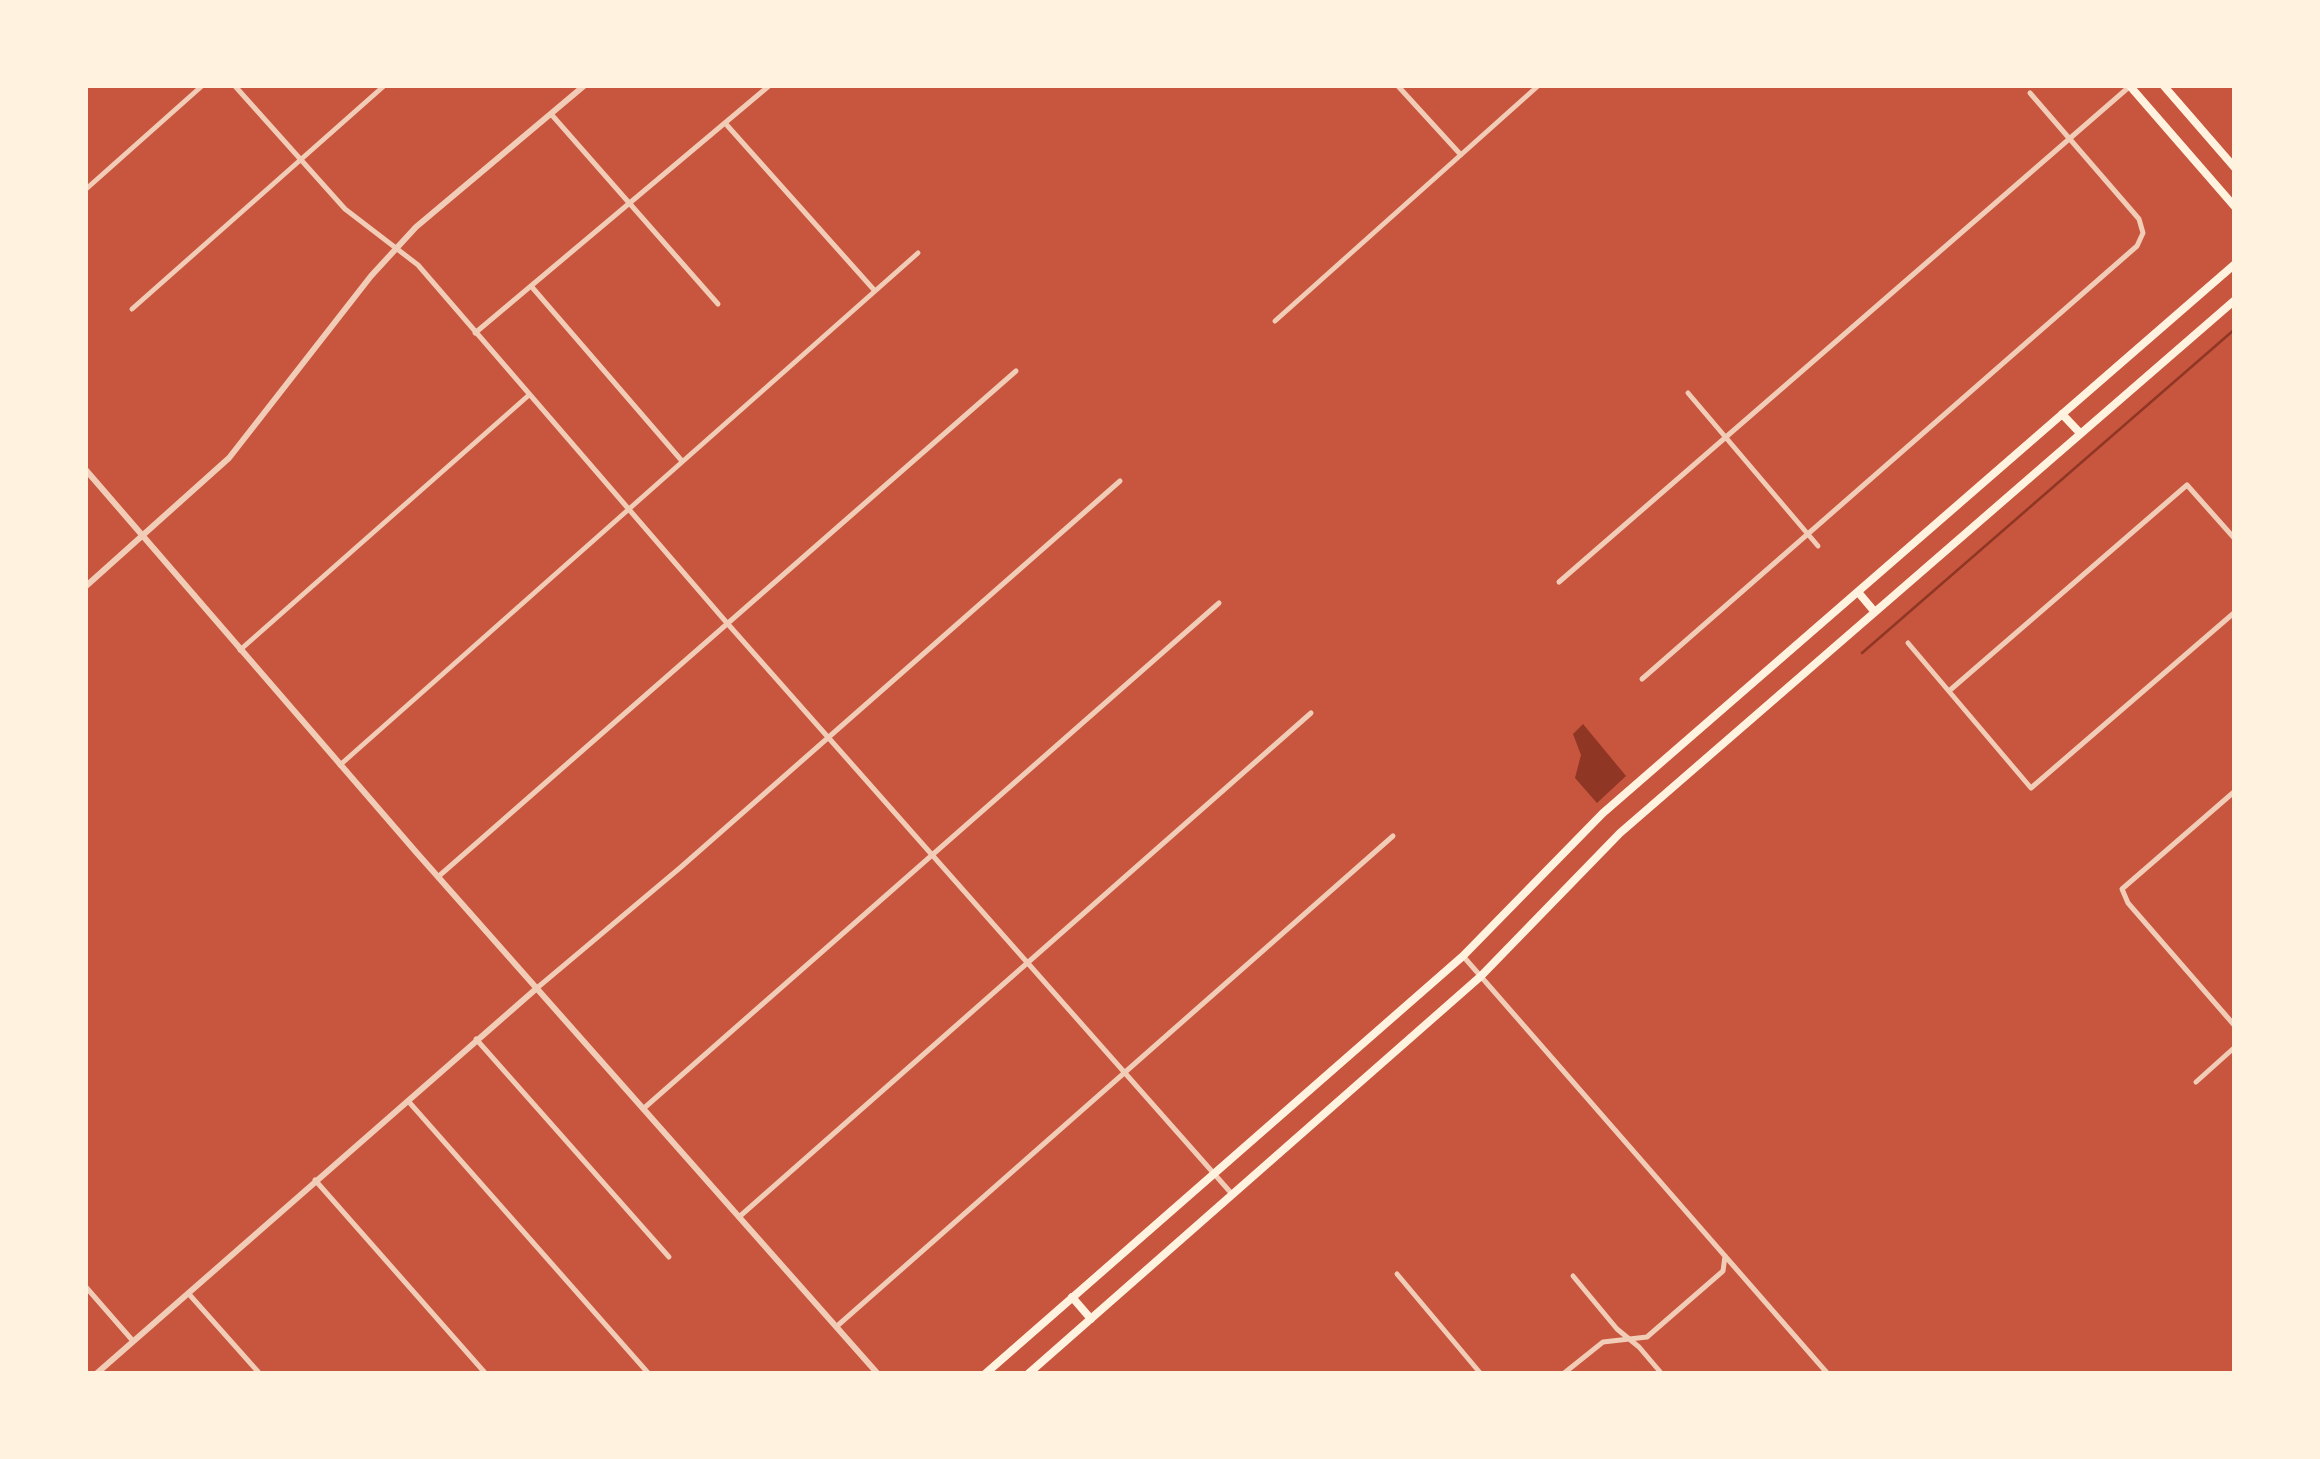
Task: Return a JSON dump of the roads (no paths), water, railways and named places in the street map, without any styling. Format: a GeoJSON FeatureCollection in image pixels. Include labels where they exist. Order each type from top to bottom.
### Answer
{"type":"FeatureCollection","features":[{"type":"Feature","properties":{"kind":"main road"},"geometry":{"type":"LineString","coordinates":[[2130,85],[2235,207]]}},
{"type":"Feature","properties":{"kind":"main road"},"geometry":{"type":"LineString","coordinates":[[2163,85],[2235,168]]}},
{"type":"Feature","properties":{"kind":"main road"},"geometry":{"type":"LineString","coordinates":[[986,1374],[1463,956],[1569,846],[1654,770],[2235,264]]}},
{"type":"Feature","properties":{"kind":"main road"},"geometry":{"type":"LineString","coordinates":[[1028,1374],[1481,976],[1574,878],[1670,789],[2235,300]]}},
{"type":"Feature","properties":{"kind":"main road"},"geometry":{"type":"LineString","coordinates":[[2062,414],[2080,433]]}},
{"type":"Feature","properties":{"kind":"main road"},"geometry":{"type":"LineString","coordinates":[[1858,592],[1874,611]]}},
{"type":"Feature","properties":{"kind":"main road"},"geometry":{"type":"LineString","coordinates":[[1654,770],[1670,789]]}},
{"type":"Feature","properties":{"kind":"main road"},"geometry":{"type":"LineString","coordinates":[[1072,1297],[1091,1318]]}},
{"type":"Feature","properties":{"kind":"street"},"geometry":{"type":"LineString","coordinates":[[85,190],[202,85]]}},
{"type":"Feature","properties":{"kind":"street"},"geometry":{"type":"LineString","coordinates":[[234,85],[345,210],[418,265],[727,623],[1232,1194]]}},
{"type":"Feature","properties":{"kind":"street"},"geometry":{"type":"LineString","coordinates":[[132,309],[384,85]]}},
{"type":"Feature","properties":{"kind":"street"},"geometry":{"type":"LineString","coordinates":[[85,587],[241,444],[396,247],[585,85]]}},
{"type":"Feature","properties":{"kind":"street"},"geometry":{"type":"LineString","coordinates":[[475,333],[770,85]]}},
{"type":"Feature","properties":{"kind":"street"},"geometry":{"type":"LineString","coordinates":[[1397,85],[1461,155]]}},
{"type":"Feature","properties":{"kind":"street"},"geometry":{"type":"LineString","coordinates":[[1275,322],[1538,85]]}},
{"type":"Feature","properties":{"kind":"street"},"geometry":{"type":"LineString","coordinates":[[1559,582],[2130,85]]}},
{"type":"Feature","properties":{"kind":"street"},"geometry":{"type":"LineString","coordinates":[[1642,679],[2137,246],[2143,233],[2140,219],[2030,93]]}},
{"type":"Feature","properties":{"kind":"street"},"geometry":{"type":"LineString","coordinates":[[551,114],[718,304]]}},
{"type":"Feature","properties":{"kind":"street"},"geometry":{"type":"LineString","coordinates":[[725,123],[875,291]]}},
{"type":"Feature","properties":{"kind":"street"},"geometry":{"type":"LineString","coordinates":[[340,765],[918,253]]}},
{"type":"Feature","properties":{"kind":"street"},"geometry":{"type":"LineString","coordinates":[[531,286],[682,462]]}},
{"type":"Feature","properties":{"kind":"street"},"geometry":{"type":"LineString","coordinates":[[439,876],[1016,371]]}},
{"type":"Feature","properties":{"kind":"street"},"geometry":{"type":"LineString","coordinates":[[1688,393],[1818,546]]}},
{"type":"Feature","properties":{"kind":"street"},"geometry":{"type":"LineString","coordinates":[[240,650],[529,395]]}},
{"type":"Feature","properties":{"kind":"street"},"geometry":{"type":"LineString","coordinates":[[85,470],[878,1374]]}},
{"type":"Feature","properties":{"kind":"street"},"geometry":{"type":"LineString","coordinates":[[96,1374],[1120,481]]}},
{"type":"Feature","properties":{"kind":"street"},"geometry":{"type":"LineString","coordinates":[[1949,692],[2187,485],[2235,539]]}},
{"type":"Feature","properties":{"kind":"street"},"geometry":{"type":"LineString","coordinates":[[643,1109],[1219,602]]}},
{"type":"Feature","properties":{"kind":"street"},"geometry":{"type":"LineString","coordinates":[[1908,643],[2031,788],[2235,612]]}},
{"type":"Feature","properties":{"kind":"street"},"geometry":{"type":"LineString","coordinates":[[739,1218],[1312,713]]}},
{"type":"Feature","properties":{"kind":"street"},"geometry":{"type":"LineString","coordinates":[[2235,790],[2122,889],[2128,903],[2235,1026]]}},
{"type":"Feature","properties":{"kind":"street"},"geometry":{"type":"LineString","coordinates":[[836,1326],[1393,836]]}},
{"type":"Feature","properties":{"kind":"street"},"geometry":{"type":"LineString","coordinates":[[1463,956],[1828,1374]]}},
{"type":"Feature","properties":{"kind":"street"},"geometry":{"type":"LineString","coordinates":[[476,1039],[669,1257]]}},
{"type":"Feature","properties":{"kind":"street"},"geometry":{"type":"LineString","coordinates":[[2196,1082],[2235,1047]]}},
{"type":"Feature","properties":{"kind":"street"},"geometry":{"type":"LineString","coordinates":[[407,1100],[649,1374]]}},
{"type":"Feature","properties":{"kind":"street"},"geometry":{"type":"LineString","coordinates":[[315,1180],[486,1374]]}},
{"type":"Feature","properties":{"kind":"street"},"geometry":{"type":"LineString","coordinates":[[1563,1374],[1603,1342],[1647,1336],[1723,1271],[1725,1256]]}},
{"type":"Feature","properties":{"kind":"street"},"geometry":{"type":"LineString","coordinates":[[1397,1274],[1481,1374]]}},
{"type":"Feature","properties":{"kind":"street"},"geometry":{"type":"LineString","coordinates":[[1573,1276],[1617,1329],[1662,1374]]}},
{"type":"Feature","properties":{"kind":"street"},"geometry":{"type":"LineString","coordinates":[[85,1286],[133,1341]]}},
{"type":"Feature","properties":{"kind":"street"},"geometry":{"type":"LineString","coordinates":[[188,1293],[260,1374]]}},
{"type":"Feature","properties":{"kind":"waterway"},"geometry":{"type":"LineString","coordinates":[[1862,653],[2235,329]]}}]}
